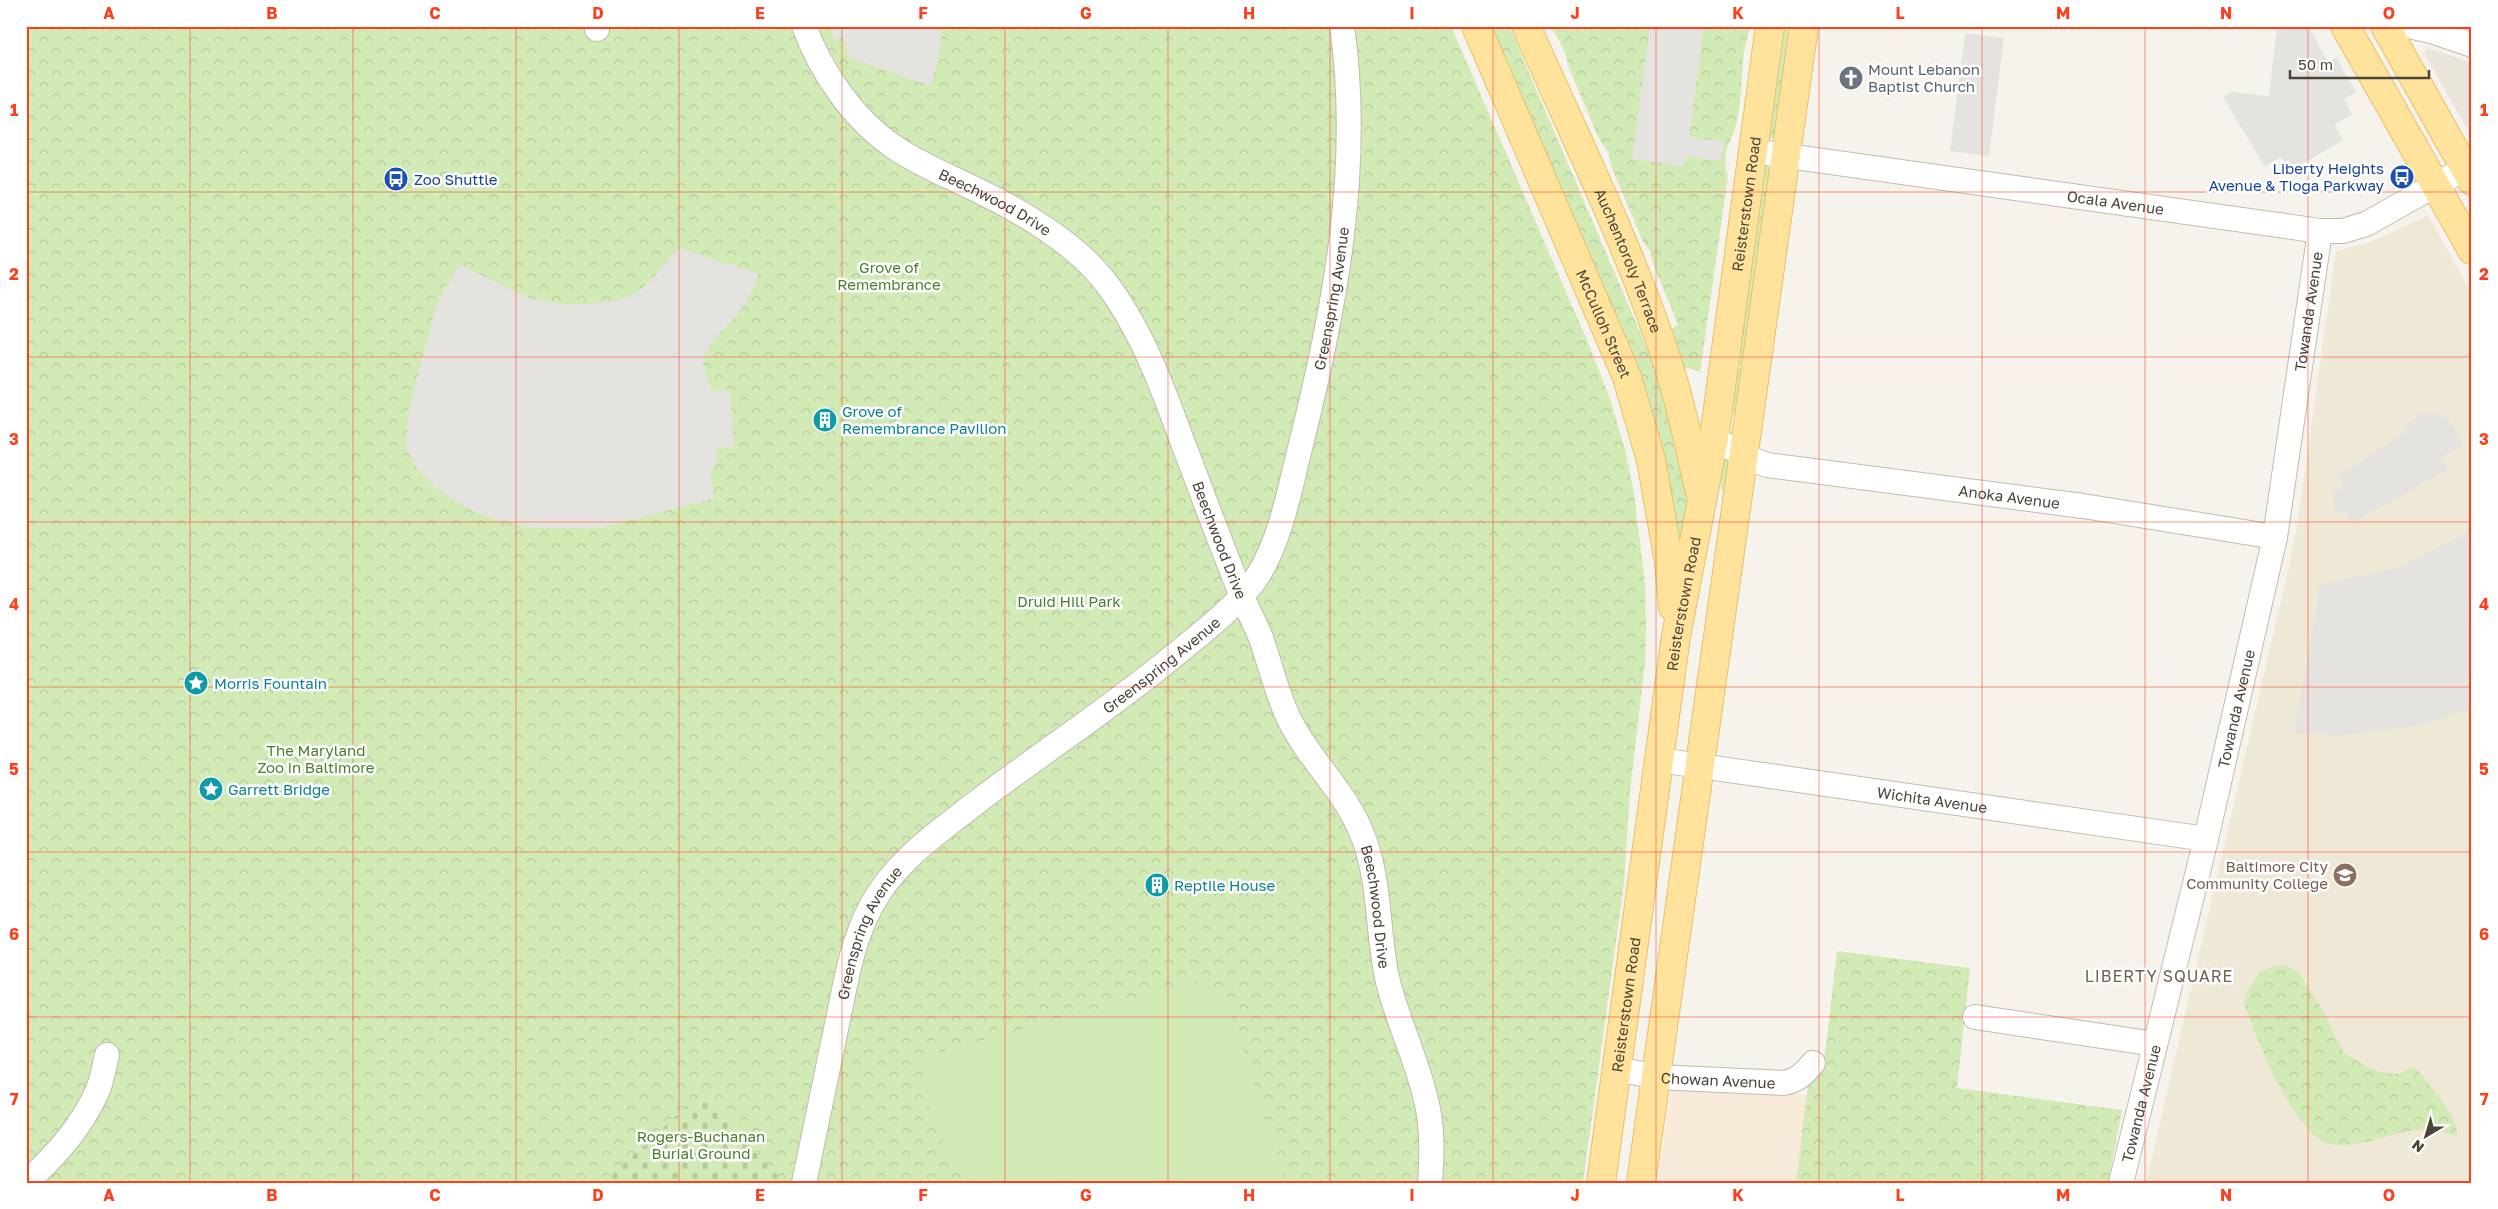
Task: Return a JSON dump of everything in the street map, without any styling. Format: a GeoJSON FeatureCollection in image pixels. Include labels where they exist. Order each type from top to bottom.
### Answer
{"type":"FeatureCollection","features":[{"type":"Feature","properties":{"kind":"main road","name":"McCulloh Street"},"geometry":{"type":"LineString","coordinates":[[1476,26],[1627,377],[1651,460],[1660,506],[1669,562],[1676,636]]}},
{"type":"Feature","properties":{"kind":"main road","name":"Auchentoroly Terrace"},"geometry":{"type":"LineString","coordinates":[[1526,26],[1642,291],[1668,365],[1687,432],[1702,506]]}},
{"type":"Feature","properties":{"kind":"main road","name":"Reisterstown Road"},"geometry":{"type":"LineString","coordinates":[[1601,1183],[1676,636],[1714,438],[1770,26]]}},
{"type":"Feature","properties":{"kind":"main road"},"geometry":{"type":"LineString","coordinates":[[1641,1183],[1804,26]]}},
{"type":"Feature","properties":{"kind":"main road"},"geometry":{"type":"LineString","coordinates":[[2385,26],[2468,175]]}},
{"type":"Feature","properties":{"kind":"main road"},"geometry":{"type":"LineString","coordinates":[[2346,27],[2472,250]]}},
{"type":"Feature","properties":{"kind":"main road"},"geometry":{"type":"LineString","coordinates":[[1702,506],[1716,644]]}},
{"type":"Feature","properties":{"kind":"street","name":"Beechwood Drive"},"geometry":{"type":"LineString","coordinates":[[804,26],[835,85],[855,111],[874,131],[892,146],[982,193],[1041,227],[1074,250],[1101,277],[1134,329],[1166,396],[1241,596],[1261,639],[1274,683],[1289,718],[1317,765],[1348,805],[1364,839],[1371,863],[1382,952],[1388,983],[1426,1100],[1430,1129],[1430,1183]]}},
{"type":"Feature","properties":{"kind":"street","name":"Greenspring Avenue"},"geometry":{"type":"LineString","coordinates":[[804,1183],[849,967],[866,915],[879,893],[916,850],[1175,655],[1241,596],[1266,562],[1283,515],[1316,384],[1339,260],[1349,159],[1348,67],[1342,26]]}},
{"type":"Feature","properties":{"kind":"street"},"geometry":{"type":"LineString","coordinates":[[2409,26],[2472,45]]}},
{"type":"Feature","properties":{"kind":"street","name":"Ocala Avenue"},"geometry":{"type":"LineString","coordinates":[[1753,151],[2320,231],[2343,231],[2366,224],[2435,185],[2468,175]]}},
{"type":"Feature","properties":{"kind":"street","name":"Towanda Avenue"},"geometry":{"type":"LineString","coordinates":[[2121,1183],[2206,839],[2275,537],[2320,231]]}},
{"type":"Feature","properties":{"kind":"street","name":"Anoka Avenue"},"geometry":{"type":"LineString","coordinates":[[1714,438],[1744,456],[1767,465],[2083,506],[2275,537]]}},
{"type":"Feature","properties":{"kind":"street","name":"Wichita Avenue"},"geometry":{"type":"LineString","coordinates":[[1659,760],[2206,839]]}},
{"type":"Feature","properties":{"kind":"street"},"geometry":{"type":"LineString","coordinates":[[1975,1017],[2155,1044]]}},
{"type":"Feature","properties":{"kind":"street"},"geometry":{"type":"LineString","coordinates":[[26,1182],[58,1152],[81,1121],[98,1091],[107,1055]]}},
{"type":"Feature","properties":{"kind":"street","name":"Chowan Avenue"},"geometry":{"type":"LineString","coordinates":[[1617,1069],[1657,1077],[1783,1083],[1794,1081],[1805,1074],[1813,1063]]}},
{"type":"Feature","properties":{"kind":"shaded area"},"geometry":{"type":"Polygon","coordinates":[[[830,26],[941,26],[941,45],[931,86],[848,57],[843,37],[833,39],[830,26]]]}},
{"type":"Feature","properties":{"kind":"shaded area"},"geometry":{"type":"Polygon","coordinates":[[[1650,26],[1704,26],[1689,137],[1724,142],[1721,161],[1686,156],[1684,166],[1632,159],[1650,26]]]}},
{"type":"Feature","properties":{"kind":"shaded area"},"geometry":{"type":"Polygon","coordinates":[[[2277,26],[2308,26],[2329,63],[2336,57],[2356,92],[2346,98],[2345,101],[2352,115],[2337,123],[2335,127],[2343,140],[2290,171],[2281,157],[2265,167],[2223,97],[2231,92],[2269,96],[2277,26]]]}},
{"type":"Feature","properties":{"kind":"shaded area"},"geometry":{"type":"Polygon","coordinates":[[[1965,33],[2004,38],[1989,156],[1950,151],[1965,33]]]}},
{"type":"Feature","properties":{"kind":"shaded area"},"geometry":{"type":"Polygon","coordinates":[[[2428,48],[2472,63],[2472,137],[2424,53],[2428,48]]]}},
{"type":"Feature","properties":{"kind":"shaded area","name":"Baltimore City Community College"},"geometry":{"type":"Polygon","coordinates":[[[2428,215],[2472,294],[2472,1183],[2146,1183],[2289,566],[2298,520],[2336,251],[2371,242],[2428,215]]]}},
{"type":"Feature","properties":{"kind":"shaded area"},"geometry":{"type":"Polygon","coordinates":[[[678,248],[759,274],[752,292],[740,311],[711,343],[705,355],[703,366],[712,391],[730,390],[734,447],[717,447],[716,461],[710,473],[714,498],[601,528],[532,528],[491,518],[456,502],[434,486],[416,467],[406,448],[409,409],[435,310],[444,290],[460,265],[531,299],[559,304],[587,304],[616,301],[638,292],[655,276],[678,248]]]}},
{"type":"Feature","properties":{"kind":"shaded area"},"geometry":{"type":"Polygon","coordinates":[[[2439,414],[2450,422],[2463,445],[2441,457],[2448,469],[2352,523],[2344,510],[2335,514],[2332,493],[2343,486],[2337,476],[2403,435],[2409,423],[2420,415],[2439,414]]]}},
{"type":"Feature","properties":{"kind":"shaded area"},"geometry":{"type":"Polygon","coordinates":[[[2472,530],[2472,708],[2424,724],[2382,730],[2337,735],[2294,733],[2320,585],[2400,568],[2472,530]]]}},
{"type":"Feature","properties":{"kind":"shaded area"},"geometry":{"type":"Polygon","coordinates":[[[1673,1073],[1808,1096],[1796,1183],[1658,1183],[1673,1073]]]}},
{"type":"Feature","properties":{"kind":"green space","name":"Druid Hill Park"},"geometry":{"type":"Polygon","coordinates":[[[26,26],[1451,26],[1589,345],[1610,399],[1625,449],[1634,494],[1645,583],[1645,663],[1630,791],[1624,883],[1583,1183],[26,1183],[26,26]]]}},
{"type":"Feature","properties":{"kind":"green space"},"geometry":{"type":"Polygon","coordinates":[[[1491,26],[1509,26],[1655,367],[1681,454],[1685,477],[1685,521],[1681,543],[1679,544],[1659,439],[1640,377],[1491,26]]]}},
{"type":"Feature","properties":{"kind":"green space"},"geometry":{"type":"Polygon","coordinates":[[[1551,26],[1750,26],[1744,52],[1738,116],[1725,161],[1728,176],[1700,372],[1684,367],[1667,332],[1678,324],[1654,267],[1650,251],[1643,242],[1612,168],[1608,152],[1598,137],[1568,65],[1565,52],[1551,26]]]}},
{"type":"Feature","properties":{"kind":"green space"},"geometry":{"type":"Polygon","coordinates":[[[1782,26],[1792,26],[1775,137],[1769,139],[1767,137],[1782,26]]]}},
{"type":"Feature","properties":{"kind":"green space"},"geometry":{"type":"Polygon","coordinates":[[[1767,166],[1771,171],[1745,367],[1735,365],[1763,167],[1767,166]]]}},
{"type":"Feature","properties":{"kind":"green space"},"geometry":{"type":"Polygon","coordinates":[[[1734,367],[1745,369],[1738,417],[1729,410],[1734,367]]]}},
{"type":"Feature","properties":{"kind":"green space"},"geometry":{"type":"Polygon","coordinates":[[[1723,453],[1732,457],[1725,494],[1720,481],[1723,453]]]}},
{"type":"Feature","properties":{"kind":"green space"},"geometry":{"type":"Polygon","coordinates":[[[1837,951],[1970,968],[1957,1088],[2122,1110],[2108,1183],[1796,1183],[1808,1084],[1825,1054],[1837,951]]]}},
{"type":"Feature","properties":{"kind":"green space"},"geometry":{"type":"Polygon","coordinates":[[[2285,965],[2300,974],[2323,1011],[2343,1052],[2370,1069],[2387,1073],[2400,1074],[2409,1068],[2417,1069],[2448,1111],[2456,1128],[2457,1135],[2451,1135],[2435,1129],[2426,1129],[2354,1144],[2333,1145],[2319,1139],[2305,1125],[2278,1084],[2257,1038],[2244,1002],[2250,987],[2263,971],[2285,965]]]}},
{"type":"Feature","properties":{"kind":"green space"},"geometry":{"type":"Polygon","coordinates":[[[1193,982],[1227,1001],[1286,1183],[969,1183],[965,1179],[931,1118],[921,1058],[1193,982]]]}},
{"type":"Feature","properties":{"kind":"green space","name":"Rogers-Buchanan Burial Ground"},"geometry":{"type":"Polygon","coordinates":[[[702,1092],[785,1183],[609,1183],[606,1180],[702,1092]]]}},
{"type":"Feature","properties":{"kind":"place","name":"Mount Lebanon Baptist Church"},"geometry":{"type":"Point","coordinates":[1851,78]}},
{"type":"Feature","properties":{"kind":"place","name":"Liberty Heights Avenue & Tioga Parkway"},"geometry":{"type":"Point","coordinates":[2402,177]}},
{"type":"Feature","properties":{"kind":"place","name":"Zoo Shuttle"},"geometry":{"type":"Point","coordinates":[396,179]}},
{"type":"Feature","properties":{"kind":"place","name":"Grove of Remembrance Pavilion"},"geometry":{"type":"Point","coordinates":[825,420]}},
{"type":"Feature","properties":{"kind":"place","name":"Morris Fountain"},"geometry":{"type":"Point","coordinates":[196,683]}},
{"type":"Feature","properties":{"kind":"place","name":"Garrett Bridge"},"geometry":{"type":"Point","coordinates":[211,789]}},
{"type":"Feature","properties":{"kind":"place","name":"Baltimore City Community College"},"geometry":{"type":"Point","coordinates":[2345,875]}},
{"type":"Feature","properties":{"kind":"place","name":"Reptile House"},"geometry":{"type":"Point","coordinates":[1157,885]}},
{"type":"Feature","properties":{"kind":"district","name":"LIBERTY SQUARE"},"geometry":{"type":"Point","coordinates":[2159,976]}},
{"type":"Feature","properties":{"kind":"park label","name":"Grove of Remembrance"},"geometry":{"type":"Point","coordinates":[889,276]}},
{"type":"Feature","properties":{"kind":"park label","name":"The Maryland Zoo in Baltimore"},"geometry":{"type":"Point","coordinates":[316,758]}}]}
